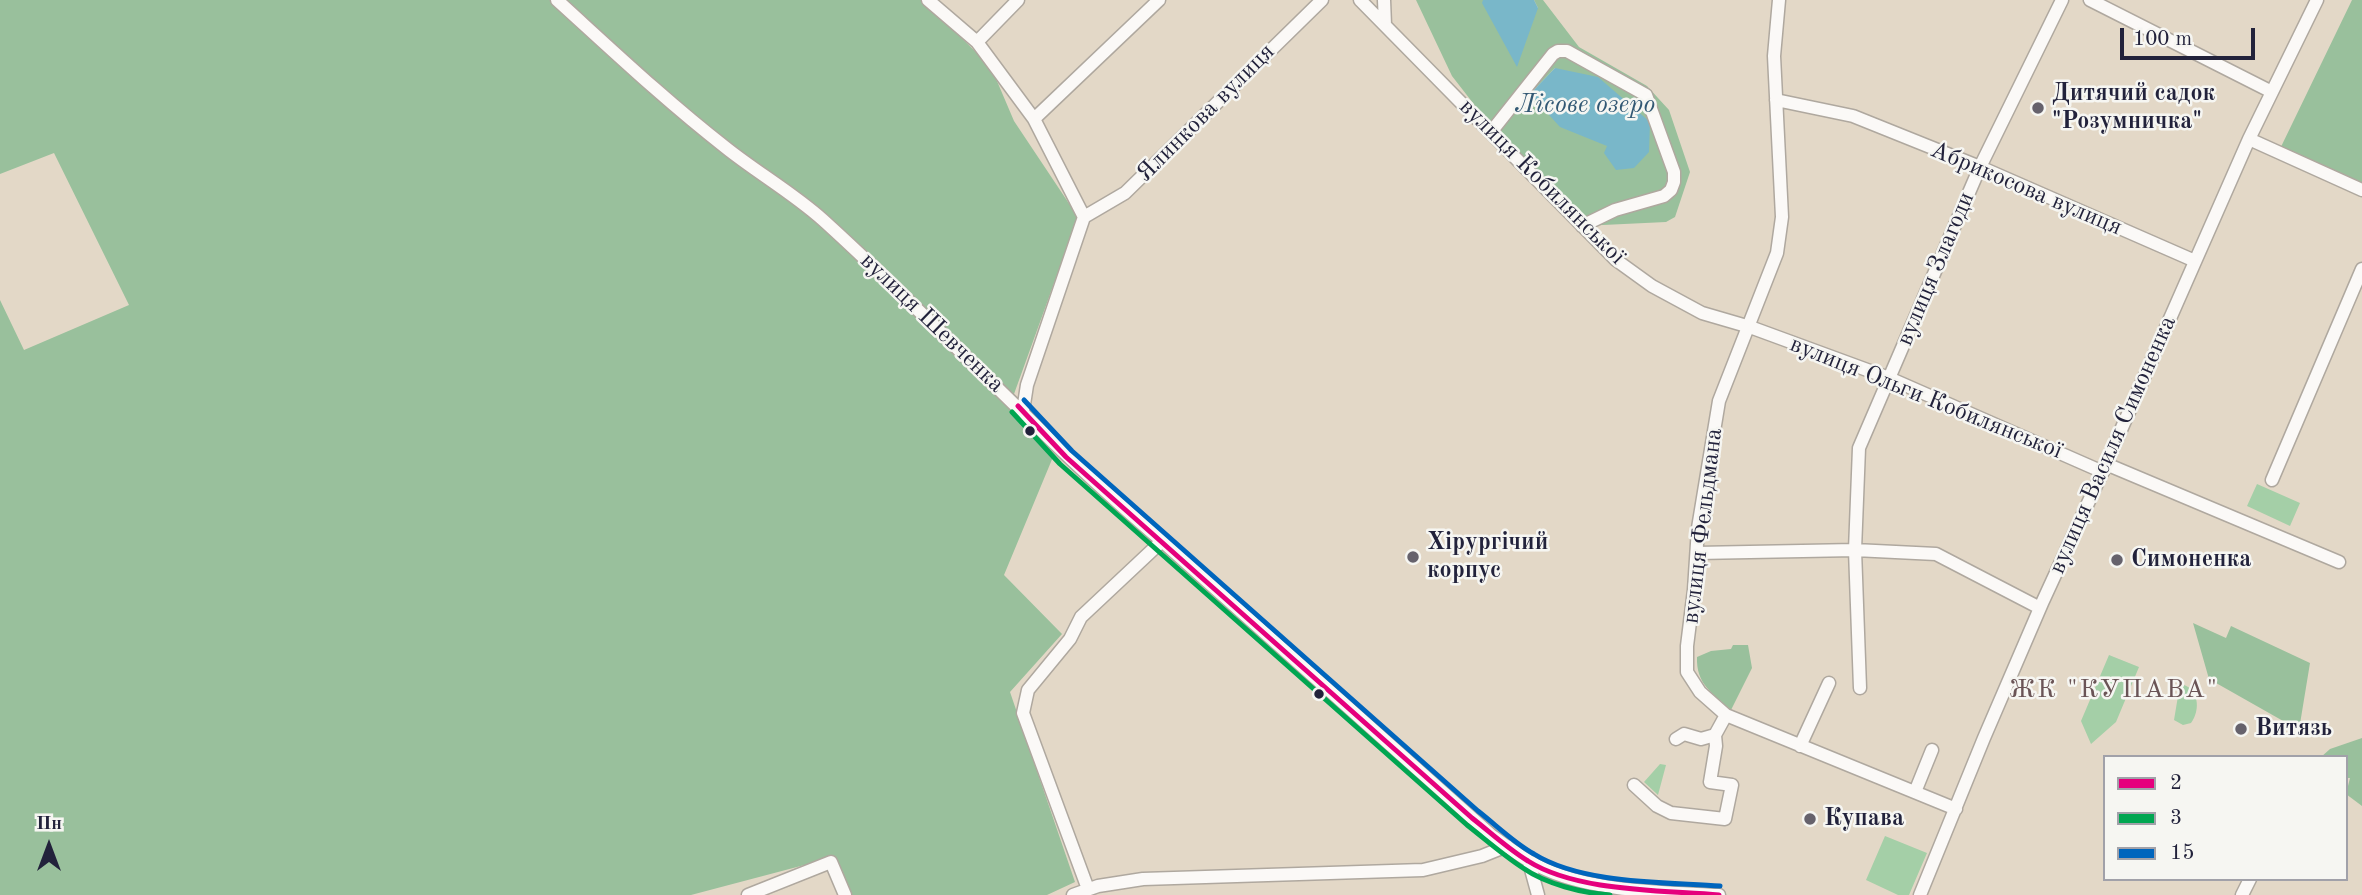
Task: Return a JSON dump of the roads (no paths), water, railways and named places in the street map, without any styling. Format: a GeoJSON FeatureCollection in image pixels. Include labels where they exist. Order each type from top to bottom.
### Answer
{"type":"FeatureCollection","features":[{"type":"Feature","properties":{"kind":"street","name":"вулиця Шевченка"},"geometry":{"type":"LineString","coordinates":[[557,0],[647,83],[719,142],[820,217],[1021,408],[1066,457],[1472,818],[1507,846],[1549,872],[1595,885],[1719,895]]}},
{"type":"Feature","properties":{"kind":"street"},"geometry":{"type":"LineString","coordinates":[[928,0],[976,42],[1034,120],[1084,217],[1021,408]]}},
{"type":"Feature","properties":{"kind":"street"},"geometry":{"type":"LineString","coordinates":[[976,42],[1018,0]]}},
{"type":"Feature","properties":{"kind":"street"},"geometry":{"type":"LineString","coordinates":[[1034,120],[1159,0]]}},
{"type":"Feature","properties":{"kind":"street","name":"Ялинкова вулиця"},"geometry":{"type":"LineString","coordinates":[[1084,217],[1125,193],[1322,0]]}},
{"type":"Feature","properties":{"kind":"street","name":"вулиця Кобилянської"},"geometry":{"type":"LineString","coordinates":[[1360,0],[1616,260],[1652,286],[1703,313],[1750,327]]}},
{"type":"Feature","properties":{"kind":"street"},"geometry":{"type":"LineString","coordinates":[[1384,0],[1385,25]]}},
{"type":"Feature","properties":{"kind":"street","name":"вулиця Фельдмана"},"geometry":{"type":"LineString","coordinates":[[1779,0],[1774,56],[1780,133],[1782,217],[1777,253],[1719,401],[1698,528],[1687,646],[1688,672],[1700,692],[1726,715],[1956,809]]}},
{"type":"Feature","properties":{"kind":"street","name":"вулиця Злагоди"},"geometry":{"type":"LineString","coordinates":[[1860,688],[1855,550],[1859,448],[1980,167],[2062,0]]}},
{"type":"Feature","properties":{"kind":"street"},"geometry":{"type":"LineString","coordinates":[[2090,0],[2270,91]]}},
{"type":"Feature","properties":{"kind":"street","name":"вулиця Василя Симоненка"},"geometry":{"type":"LineString","coordinates":[[1920,895],[2040,608],[2270,91],[2316,0]]}},
{"type":"Feature","properties":{"kind":"street"},"geometry":{"type":"LineString","coordinates":[[1491,132],[1558,51],[1567,51],[1646,96],[1674,172],[1671,190],[1664,196],[1615,210],[1582,226]]}},
{"type":"Feature","properties":{"kind":"street","name":"Абрикосова вулиця"},"geometry":{"type":"LineString","coordinates":[[1776,100],[1853,116],[1980,167],[2195,261]]}},
{"type":"Feature","properties":{"kind":"street"},"geometry":{"type":"LineString","coordinates":[[2249,139],[2362,190]]}},
{"type":"Feature","properties":{"kind":"street"},"geometry":{"type":"LineString","coordinates":[[2272,480],[2362,269]]}},
{"type":"Feature","properties":{"kind":"street","name":"вулиця Ольги Кобилянської"},"geometry":{"type":"LineString","coordinates":[[1750,327],[1889,378],[2339,562]]}},
{"type":"Feature","properties":{"kind":"street"},"geometry":{"type":"LineString","coordinates":[[1095,890],[1023,713],[1028,690],[1070,639],[1081,617],[1162,541]]}},
{"type":"Feature","properties":{"kind":"street"},"geometry":{"type":"LineString","coordinates":[[1697,553],[1855,550],[1936,554],[2040,608]]}},
{"type":"Feature","properties":{"kind":"street"},"geometry":{"type":"LineString","coordinates":[[1800,746],[1829,683]]}},
{"type":"Feature","properties":{"kind":"street"},"geometry":{"type":"LineString","coordinates":[[1634,785],[1657,806],[1671,813],[1725,819],[1732,785],[1710,782],[1716,746],[1715,735],[1726,715]]}},
{"type":"Feature","properties":{"kind":"street"},"geometry":{"type":"LineString","coordinates":[[1676,739],[1684,734],[1701,739],[1715,735]]}},
{"type":"Feature","properties":{"kind":"street"},"geometry":{"type":"LineString","coordinates":[[1914,792],[1932,750]]}},
{"type":"Feature","properties":{"kind":"street"},"geometry":{"type":"LineString","coordinates":[[1073,895],[1143,879],[1423,870],[1482,856],[1507,846]]}},
{"type":"Feature","properties":{"kind":"street"},"geometry":{"type":"LineString","coordinates":[[748,895],[831,862],[845,895]]}},
{"type":"Feature","properties":{"kind":"street"},"geometry":{"type":"LineString","coordinates":[[1529,862],[1538,895]]}},
{"type":"Feature","properties":{"kind":"water"},"geometry":{"type":"Polygon","coordinates":[[[1483,0],[1534,0],[1538,8],[1517,67],[1482,3],[1483,0]]]}},
{"type":"Feature","properties":{"kind":"water","name":"Лісове озеро"},"geometry":{"type":"Polygon","coordinates":[[[1555,68],[1598,77],[1650,122],[1649,152],[1634,168],[1616,170],[1604,153],[1607,146],[1560,127],[1530,94],[1555,68]]]}},
{"type":"Feature","properties":{"kind":"place","name":"Дитячий садок \"Розумничка\""},"geometry":{"type":"Point","coordinates":[2038,108]}},
{"type":"Feature","properties":{"kind":"place","name":"Хірургічий корпус"},"geometry":{"type":"Point","coordinates":[1413,557]}},
{"type":"Feature","properties":{"kind":"place","name":"Симоненка"},"geometry":{"type":"Point","coordinates":[2117,560]}},
{"type":"Feature","properties":{"kind":"place","name":"Витязь"},"geometry":{"type":"Point","coordinates":[2241,729]}},
{"type":"Feature","properties":{"kind":"place","name":"Купава"},"geometry":{"type":"Point","coordinates":[1810,819]}},
{"type":"Feature","properties":{"kind":"district","name":"ЖК \"КУПАВА\""},"geometry":{"type":"Point","coordinates":[2114,690]}}]}
